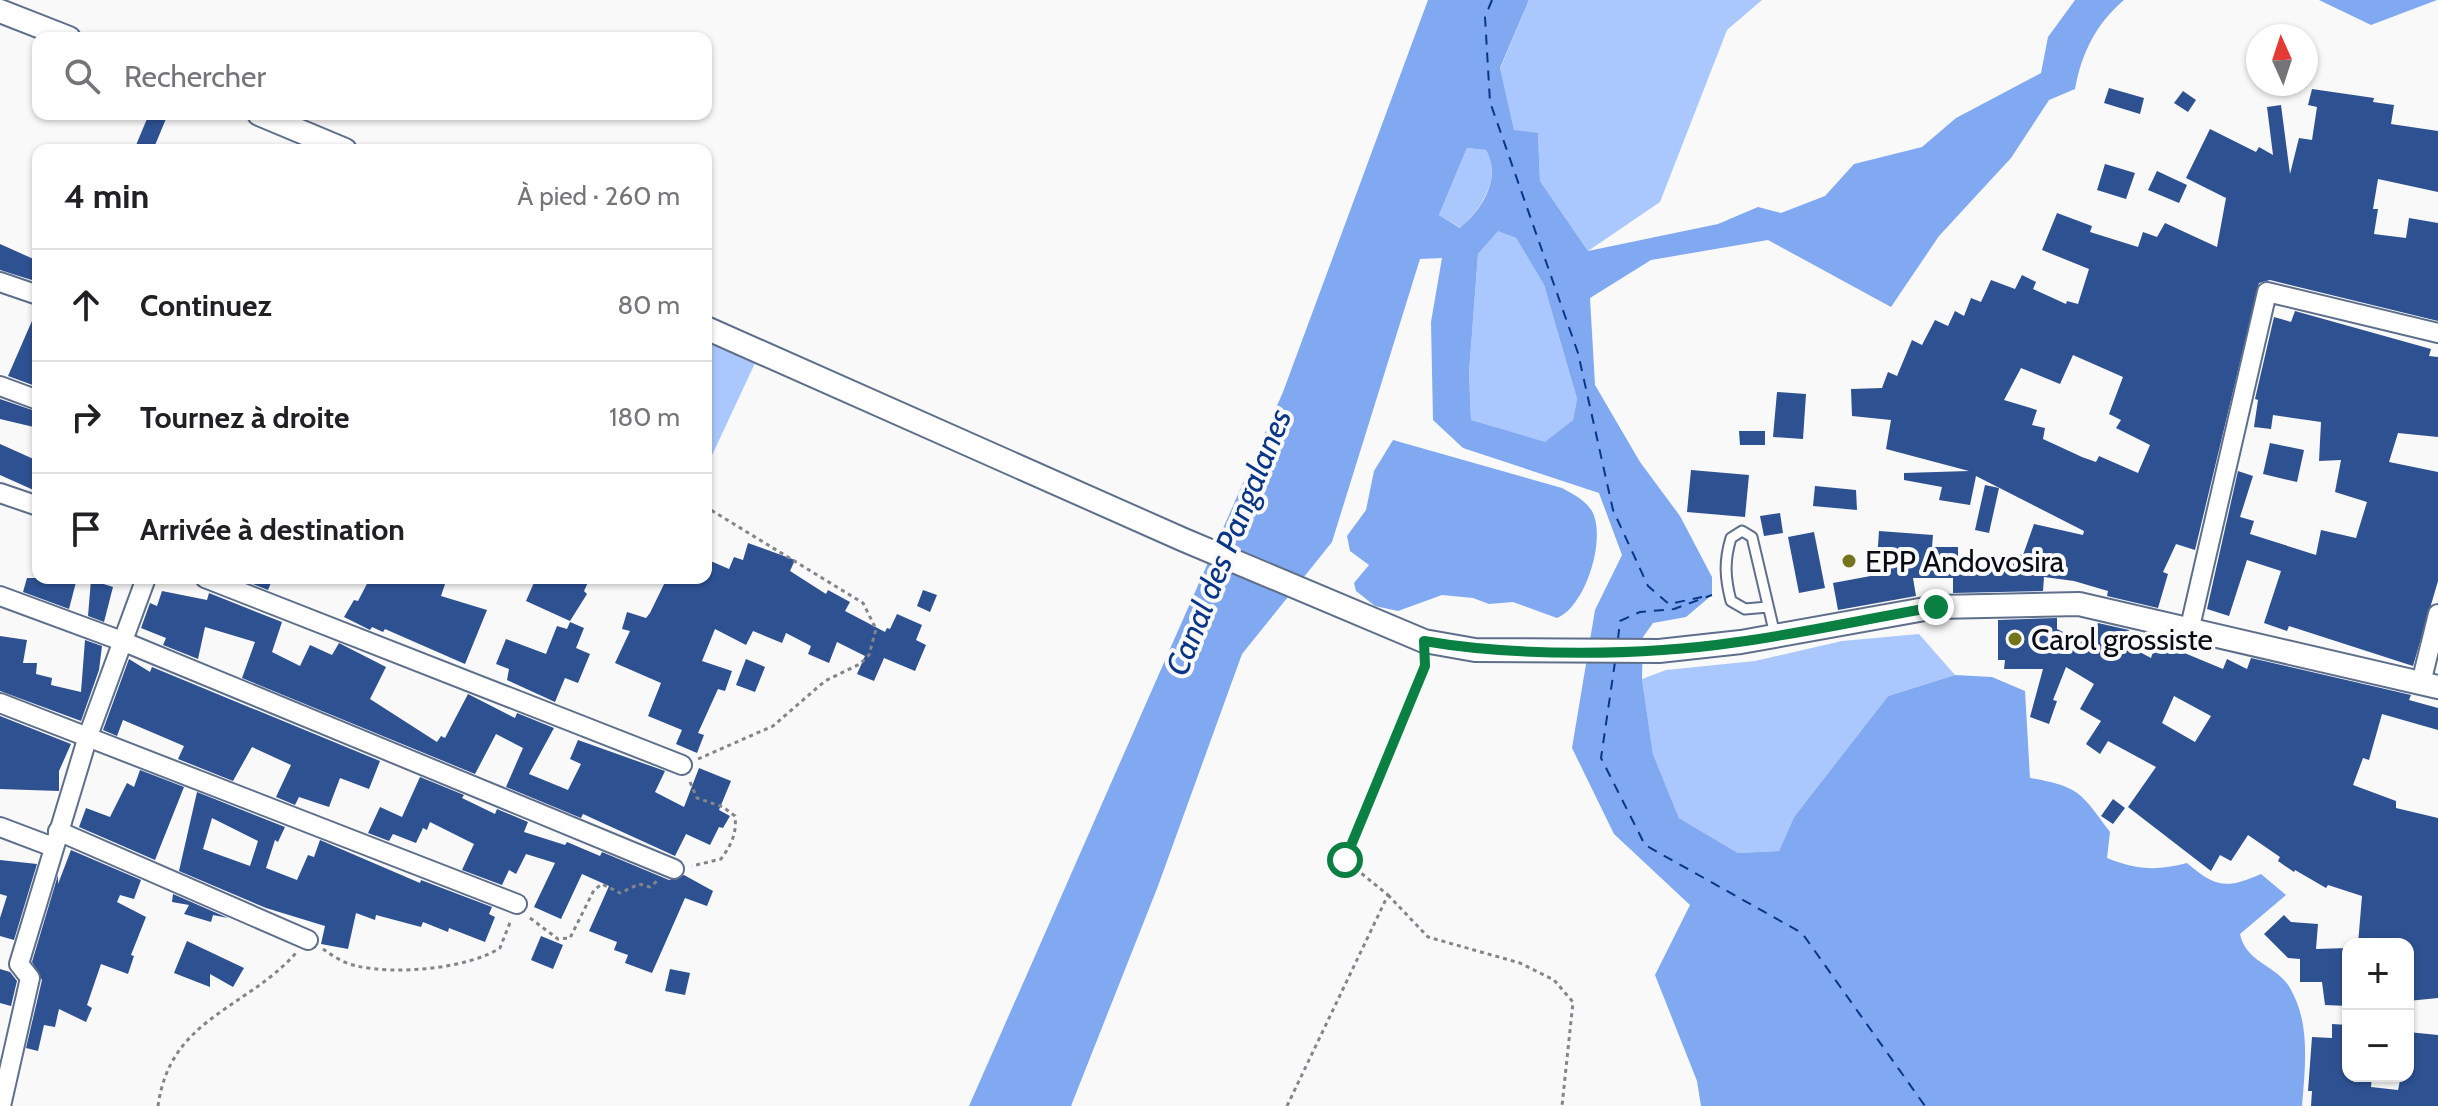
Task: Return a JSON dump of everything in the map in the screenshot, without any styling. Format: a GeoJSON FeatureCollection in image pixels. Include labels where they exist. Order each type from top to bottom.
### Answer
{"type":"FeatureCollection","features":[{"type":"Feature","properties":{"kind":"street"},"geometry":{"type":"LineString","coordinates":[[0,11],[54,32]]}},
{"type":"Feature","properties":{"kind":"street"},"geometry":{"type":"LineString","coordinates":[[273,120],[329,144]]}},
{"type":"Feature","properties":{"kind":"street"},"geometry":{"type":"LineString","coordinates":[[0,282],[32,293]]}},
{"type":"Feature","properties":{"kind":"street"},"geometry":{"type":"LineString","coordinates":[[2190,627],[2267,292],[2438,333]]}},
{"type":"Feature","properties":{"kind":"street"},"geometry":{"type":"LineString","coordinates":[[712,331],[1312,596],[1424,641],[1475,650],[1659,651],[1936,607],[2079,604],[2190,627],[2430,685],[2438,614]]}},
{"type":"Feature","properties":{"kind":"street"},"geometry":{"type":"LineString","coordinates":[[0,386],[32,398]]}},
{"type":"Feature","properties":{"kind":"street"},"geometry":{"type":"LineString","coordinates":[[0,493],[32,504]]}},
{"type":"Feature","properties":{"kind":"street"},"geometry":{"type":"LineString","coordinates":[[19,964],[88,736],[144,584]]}},
{"type":"Feature","properties":{"kind":"street"},"geometry":{"type":"LineString","coordinates":[[220,584],[682,765]]}},
{"type":"Feature","properties":{"kind":"street"},"geometry":{"type":"LineString","coordinates":[[0,596],[122,641],[674,869]]}},
{"type":"Feature","properties":{"kind":"street"},"geometry":{"type":"LineString","coordinates":[[0,703],[517,904]]}},
{"type":"Feature","properties":{"kind":"street"},"geometry":{"type":"LineString","coordinates":[[0,827],[56,839],[308,940]]}},
{"type":"Feature","properties":{"kind":"street"},"geometry":{"type":"LineString","coordinates":[[0,956],[19,964],[30,978],[1,1106]]}},
{"type":"Feature","properties":{"kind":"lane"},"geometry":{"type":"LineString","coordinates":[[1768,607],[1745,609],[1731,601],[1725,578],[1726,556],[1731,538],[1742,531],[1752,537],[1775,635]]}},
{"type":"Feature","properties":{"kind":"path"},"geometry":{"type":"LineString","coordinates":[[1424,641],[1425,666],[1345,860],[1388,895],[1428,937],[1520,963],[1554,980],[1573,1002],[1562,1106]]}},
{"type":"Feature","properties":{"kind":"path"},"geometry":{"type":"LineString","coordinates":[[1287,1106],[1388,895]]}},
{"type":"Feature","properties":{"kind":"shaded area"},"geometry":{"type":"Polygon","coordinates":[[[1529,0],[1762,0],[1727,30],[1660,202],[1588,251],[1540,181],[1538,134],[1514,131],[1500,69],[1529,0]]]}},
{"type":"Feature","properties":{"kind":"shaded area"},"geometry":{"type":"Polygon","coordinates":[[[1467,148],[1486,150],[1492,172],[1482,202],[1461,228],[1439,215],[1467,148]]]}},
{"type":"Feature","properties":{"kind":"shaded area"},"geometry":{"type":"Polygon","coordinates":[[[1498,230],[1516,238],[1544,285],[1577,399],[1573,420],[1545,443],[1471,420],[1469,373],[1478,254],[1498,230]]]}},
{"type":"Feature","properties":{"kind":"shaded area"},"geometry":{"type":"Polygon","coordinates":[[[712,341],[756,361],[712,455],[712,341]]]}},
{"type":"Feature","properties":{"kind":"shaded area"},"geometry":{"type":"Polygon","coordinates":[[[1919,634],[1955,675],[1888,696],[1794,817],[1779,851],[1738,853],[1679,818],[1653,754],[1642,679],[1666,670],[1755,661],[1842,641],[1919,634]]]}},
{"type":"Feature","properties":{"kind":"water","name":"Canal des Pangalanes"},"geometry":{"type":"Polygon","coordinates":[[[1428,0],[1529,0],[1500,68],[1514,130],[1538,133],[1540,181],[1588,251],[1718,224],[1758,207],[1781,213],[1825,196],[1854,164],[1922,147],[1956,118],[2041,73],[2048,37],[2075,0],[2124,0],[2092,40],[2075,89],[2049,100],[2011,158],[1939,236],[1891,307],[1768,240],[1651,260],[1590,298],[1595,385],[1640,462],[1680,516],[1712,577],[1712,595],[1686,617],[1653,623],[1643,637],[1642,679],[1653,754],[1679,818],[1738,853],[1779,851],[1794,817],[1888,696],[1955,675],[1992,677],[2025,691],[2030,778],[2069,788],[2085,800],[2110,832],[2107,858],[2147,868],[2187,863],[2222,884],[2261,874],[2286,895],[2240,934],[2243,944],[2255,958],[2284,980],[2297,1002],[2305,1046],[2302,1106],[1701,1106],[1697,1081],[1655,975],[1690,905],[1614,834],[1572,748],[1595,610],[1622,555],[1599,493],[1463,448],[1433,420],[1431,322],[1442,258],[1420,259],[1332,542],[1242,654],[1158,886],[1071,1106],[969,1106],[1283,392],[1428,0]],[[1467,148],[1439,215],[1460,228],[1482,203],[1492,172],[1486,150],[1467,148]],[[1498,231],[1478,254],[1469,373],[1471,420],[1545,442],[1573,420],[1577,399],[1544,285],[1516,238],[1498,231]]]}},
{"type":"Feature","properties":{"kind":"water"},"geometry":{"type":"Polygon","coordinates":[[[2319,0],[2437,0],[2371,25],[2319,0]]]}},
{"type":"Feature","properties":{"kind":"water"},"geometry":{"type":"Polygon","coordinates":[[[1393,440],[1562,488],[1586,504],[1596,523],[1595,554],[1584,587],[1567,611],[1557,618],[1513,602],[1489,604],[1473,598],[1442,595],[1398,611],[1375,606],[1356,591],[1354,583],[1369,565],[1350,551],[1347,536],[1366,510],[1374,471],[1393,440]]]}},
{"type":"Feature","properties":{"kind":"building"},"geometry":{"type":"Polygon","coordinates":[[[2109,88],[2144,98],[2140,114],[2104,103],[2109,88]]]}},
{"type":"Feature","properties":{"kind":"building"},"geometry":{"type":"Polygon","coordinates":[[[2318,90],[2374,98],[2373,102],[2394,105],[2391,124],[2438,131],[2438,192],[2378,179],[2373,209],[2378,209],[2374,234],[2406,238],[2409,218],[2438,223],[2438,321],[2270,280],[2259,283],[2195,550],[2176,544],[2163,572],[2168,574],[2158,608],[2107,596],[2108,591],[2074,581],[2044,577],[2043,591],[1953,593],[1953,578],[1913,578],[1916,596],[1838,610],[1833,583],[1876,575],[1879,531],[1933,535],[1932,547],[1958,547],[1958,567],[2007,564],[2008,554],[2023,555],[2034,524],[2083,535],[2084,531],[1976,476],[1970,505],[1939,500],[1942,487],[1904,480],[1904,473],[1969,471],[1886,449],[1891,420],[1852,416],[1851,389],[1882,388],[1888,372],[1897,376],[1912,340],[1922,345],[1935,320],[1948,326],[1955,311],[1964,316],[1971,298],[1981,302],[1991,280],[2015,289],[2022,275],[2036,282],[2033,289],[2066,304],[2067,301],[2078,304],[2089,269],[2042,250],[2057,213],[2092,226],[2090,232],[2138,247],[2143,232],[2157,237],[2165,223],[2217,247],[2226,198],[2186,178],[2210,129],[2256,152],[2259,147],[2273,155],[2267,107],[2281,105],[2290,174],[2299,138],[2312,140],[2317,107],[2308,105],[2310,96],[2318,96],[2318,90]],[[2073,355],[2060,384],[2021,368],[2004,400],[2037,410],[2032,425],[2045,428],[2043,439],[2082,457],[2096,462],[2099,456],[2138,473],[2150,445],[2116,428],[2121,420],[2109,414],[2123,377],[2073,355]]]}},
{"type":"Feature","properties":{"kind":"building"},"geometry":{"type":"Polygon","coordinates":[[[2183,91],[2196,100],[2188,112],[2174,103],[2183,91]]]}},
{"type":"Feature","properties":{"kind":"building"},"geometry":{"type":"Polygon","coordinates":[[[146,120],[166,120],[156,144],[136,144],[146,120]]]}},
{"type":"Feature","properties":{"kind":"building"},"geometry":{"type":"Polygon","coordinates":[[[2105,164],[2135,173],[2126,199],[2097,190],[2105,164]]]}},
{"type":"Feature","properties":{"kind":"building"},"geometry":{"type":"Polygon","coordinates":[[[2157,171],[2187,185],[2179,203],[2148,190],[2157,171]]]}},
{"type":"Feature","properties":{"kind":"building"},"geometry":{"type":"Polygon","coordinates":[[[0,244],[32,258],[32,280],[0,270],[0,244]]]}},
{"type":"Feature","properties":{"kind":"building"},"geometry":{"type":"Polygon","coordinates":[[[2295,311],[2431,349],[2429,356],[2438,357],[2438,437],[2398,433],[2389,462],[2438,472],[2438,581],[2413,666],[2289,626],[2287,631],[2264,623],[2281,571],[2247,560],[2229,616],[2207,609],[2238,471],[2253,476],[2240,517],[2254,521],[2250,534],[2316,555],[2321,530],[2356,538],[2367,502],[2335,492],[2341,460],[2319,461],[2321,422],[2273,415],[2271,429],[2254,427],[2258,400],[2255,399],[2274,317],[2291,322],[2295,311]]]}},
{"type":"Feature","properties":{"kind":"building"},"geometry":{"type":"Polygon","coordinates":[[[32,321],[32,385],[8,376],[32,321]]]}},
{"type":"Feature","properties":{"kind":"building"},"geometry":{"type":"Polygon","coordinates":[[[1777,392],[1806,394],[1803,439],[1773,437],[1777,392]]]}},
{"type":"Feature","properties":{"kind":"building"},"geometry":{"type":"Polygon","coordinates":[[[0,399],[32,410],[32,427],[0,419],[0,399]]]}},
{"type":"Feature","properties":{"kind":"building"},"geometry":{"type":"Polygon","coordinates":[[[1739,431],[1765,431],[1765,445],[1740,445],[1739,431]]]}},
{"type":"Feature","properties":{"kind":"building"},"geometry":{"type":"Polygon","coordinates":[[[2270,443],[2304,450],[2297,482],[2263,474],[2270,443]]]}},
{"type":"Feature","properties":{"kind":"building"},"geometry":{"type":"Polygon","coordinates":[[[0,444],[32,458],[32,489],[0,475],[0,444]]]}},
{"type":"Feature","properties":{"kind":"building"},"geometry":{"type":"Polygon","coordinates":[[[1691,470],[1749,475],[1745,517],[1687,512],[1691,470]]]}},
{"type":"Feature","properties":{"kind":"building"},"geometry":{"type":"Polygon","coordinates":[[[1985,485],[1999,488],[1989,533],[1975,530],[1985,485]]]}},
{"type":"Feature","properties":{"kind":"building"},"geometry":{"type":"Polygon","coordinates":[[[1815,486],[1856,490],[1857,510],[1813,506],[1815,486]]]}},
{"type":"Feature","properties":{"kind":"building"},"geometry":{"type":"Polygon","coordinates":[[[1780,513],[1783,533],[1764,536],[1760,516],[1780,513]]]}},
{"type":"Feature","properties":{"kind":"building"},"geometry":{"type":"Polygon","coordinates":[[[1814,532],[1825,588],[1799,593],[1788,537],[1814,532]]]}},
{"type":"Feature","properties":{"kind":"building"},"geometry":{"type":"Polygon","coordinates":[[[748,543],[795,560],[790,571],[826,594],[828,590],[850,602],[845,611],[885,632],[887,628],[890,629],[897,614],[922,625],[916,640],[926,645],[915,671],[884,658],[874,681],[857,674],[865,656],[837,642],[829,663],[808,654],[811,646],[786,633],[782,643],[753,631],[746,645],[715,629],[702,661],[732,671],[725,691],[718,689],[698,733],[704,735],[697,753],[676,744],[682,730],[648,716],[661,683],[615,663],[630,631],[622,629],[627,612],[646,618],[664,584],[712,584],[712,562],[729,569],[734,557],[743,560],[748,543]]]}},
{"type":"Feature","properties":{"kind":"building"},"geometry":{"type":"Polygon","coordinates":[[[27,578],[32,578],[32,584],[75,584],[69,609],[23,592],[27,578]]]}},
{"type":"Feature","properties":{"kind":"building"},"geometry":{"type":"Polygon","coordinates":[[[91,584],[113,587],[104,622],[88,616],[91,584]]]}},
{"type":"Feature","properties":{"kind":"building"},"geometry":{"type":"Polygon","coordinates":[[[253,584],[270,584],[268,590],[253,584]]]}},
{"type":"Feature","properties":{"kind":"building"},"geometry":{"type":"Polygon","coordinates":[[[367,584],[445,584],[441,596],[487,610],[465,664],[385,629],[383,632],[372,627],[370,630],[344,617],[354,600],[358,601],[367,584]]]}},
{"type":"Feature","properties":{"kind":"building"},"geometry":{"type":"Polygon","coordinates":[[[533,584],[587,584],[584,591],[587,594],[570,621],[526,601],[533,584]]]}},
{"type":"Feature","properties":{"kind":"building"},"geometry":{"type":"Polygon","coordinates":[[[923,590],[937,595],[930,612],[917,606],[923,590]]]}},
{"type":"Feature","properties":{"kind":"building"},"geometry":{"type":"Polygon","coordinates":[[[162,591],[207,600],[209,593],[282,622],[272,652],[300,666],[310,645],[332,655],[339,643],[386,667],[370,699],[437,742],[441,736],[445,738],[468,694],[515,718],[517,713],[554,728],[529,774],[568,790],[581,764],[570,759],[578,740],[665,771],[655,792],[684,807],[699,768],[731,781],[719,810],[730,816],[723,828],[719,827],[710,845],[686,834],[675,856],[583,814],[581,818],[506,787],[523,748],[496,734],[475,774],[242,678],[255,642],[205,627],[198,659],[163,645],[166,638],[141,628],[150,603],[157,606],[162,591]]]}},
{"type":"Feature","properties":{"kind":"building"},"geometry":{"type":"Polygon","coordinates":[[[2057,618],[2057,629],[2075,638],[2092,639],[2098,623],[2129,630],[2125,644],[2151,658],[2158,637],[2186,643],[2182,652],[2223,669],[2227,659],[2247,669],[2251,658],[2411,695],[2409,700],[2438,708],[2438,730],[2382,714],[2369,760],[2363,758],[2353,785],[2396,801],[2396,808],[2438,818],[2438,998],[2414,1000],[2414,938],[2358,938],[2362,896],[2328,885],[2326,888],[2294,872],[2278,861],[2280,857],[2248,835],[2231,861],[2220,855],[2211,871],[2128,807],[2156,767],[2108,741],[2100,754],[2086,744],[2101,721],[2080,709],[2094,684],[2066,667],[2053,700],[2057,701],[2049,724],[2030,717],[2043,669],[2004,669],[2005,660],[1998,660],[1998,620],[2057,618]],[[2174,696],[2162,723],[2195,742],[2211,716],[2174,696]]]}},
{"type":"Feature","properties":{"kind":"building"},"geometry":{"type":"Polygon","coordinates":[[[570,622],[584,628],[576,648],[590,654],[578,683],[565,678],[555,702],[507,680],[509,669],[496,664],[506,639],[546,654],[557,626],[567,629],[570,622]]]}},
{"type":"Feature","properties":{"kind":"building"},"geometry":{"type":"Polygon","coordinates":[[[0,636],[27,640],[23,663],[37,663],[36,674],[52,678],[51,685],[81,692],[85,640],[102,646],[99,670],[81,721],[0,691],[0,636]]]}},
{"type":"Feature","properties":{"kind":"building"},"geometry":{"type":"Polygon","coordinates":[[[129,659],[150,672],[152,667],[380,761],[369,789],[340,778],[329,807],[299,797],[295,805],[276,797],[291,765],[252,747],[233,781],[178,759],[184,746],[123,720],[117,736],[103,730],[129,659]]]}},
{"type":"Feature","properties":{"kind":"building"},"geometry":{"type":"Polygon","coordinates":[[[746,659],[765,667],[755,692],[736,685],[746,659]]]}},
{"type":"Feature","properties":{"kind":"building"},"geometry":{"type":"Polygon","coordinates":[[[0,716],[71,744],[59,771],[59,791],[0,789],[0,716]]]}},
{"type":"Feature","properties":{"kind":"building"},"geometry":{"type":"Polygon","coordinates":[[[140,770],[184,787],[155,860],[79,827],[86,808],[110,817],[127,783],[134,787],[140,770]]]}},
{"type":"Feature","properties":{"kind":"building"},"geometry":{"type":"Polygon","coordinates":[[[420,777],[464,795],[462,798],[495,814],[497,809],[528,822],[524,832],[565,845],[567,842],[600,856],[602,852],[669,880],[684,875],[713,891],[707,906],[685,898],[652,973],[625,963],[628,955],[614,950],[617,942],[589,931],[609,886],[582,874],[561,919],[534,907],[555,863],[526,854],[516,874],[509,870],[502,885],[462,870],[474,844],[430,822],[427,830],[423,828],[416,843],[393,834],[389,841],[368,833],[380,807],[402,817],[420,777]]]}},
{"type":"Feature","properties":{"kind":"building"},"geometry":{"type":"Polygon","coordinates":[[[197,792],[285,827],[278,842],[275,840],[266,868],[297,880],[308,855],[314,857],[320,840],[420,883],[421,880],[492,907],[489,914],[495,917],[485,942],[423,922],[421,927],[376,915],[375,920],[356,913],[348,949],[321,944],[325,926],[266,908],[179,871],[197,792]],[[212,818],[203,849],[250,866],[258,841],[212,818]]]}},
{"type":"Feature","properties":{"kind":"building"},"geometry":{"type":"Polygon","coordinates":[[[2113,799],[2125,808],[2113,824],[2101,816],[2113,799]]]}},
{"type":"Feature","properties":{"kind":"building"},"geometry":{"type":"Polygon","coordinates":[[[71,850],[141,880],[134,899],[120,895],[117,902],[146,917],[131,955],[134,956],[128,974],[101,964],[87,1005],[92,1008],[86,1022],[59,1009],[55,1027],[44,1025],[38,1051],[26,1048],[42,980],[32,962],[58,875],[58,884],[71,850]]]}},
{"type":"Feature","properties":{"kind":"building"},"geometry":{"type":"Polygon","coordinates":[[[0,860],[37,864],[14,940],[0,936],[0,918],[7,896],[0,894],[0,860]]]}},
{"type":"Feature","properties":{"kind":"building"},"geometry":{"type":"Polygon","coordinates":[[[173,894],[228,918],[213,915],[211,922],[184,914],[189,905],[172,902],[173,894]]]}},
{"type":"Feature","properties":{"kind":"building"},"geometry":{"type":"Polygon","coordinates":[[[2284,915],[2291,922],[2318,924],[2316,949],[2342,948],[2342,1006],[2325,1005],[2322,982],[2300,982],[2300,959],[2288,958],[2264,934],[2284,915]]]}},
{"type":"Feature","properties":{"kind":"building"},"geometry":{"type":"Polygon","coordinates":[[[541,936],[563,945],[553,969],[531,960],[541,936]]]}},
{"type":"Feature","properties":{"kind":"building"},"geometry":{"type":"Polygon","coordinates":[[[187,941],[244,968],[233,987],[210,974],[210,987],[174,973],[187,941]]]}},
{"type":"Feature","properties":{"kind":"building"},"geometry":{"type":"Polygon","coordinates":[[[0,969],[10,972],[17,981],[11,1006],[0,1003],[0,969]]]}},
{"type":"Feature","properties":{"kind":"building"},"geometry":{"type":"Polygon","coordinates":[[[670,969],[690,973],[685,995],[665,991],[670,969]]]}},
{"type":"Feature","properties":{"kind":"building"},"geometry":{"type":"Polygon","coordinates":[[[2332,1024],[2342,1025],[2342,1082],[2371,1082],[2371,1087],[2398,1090],[2400,1082],[2414,1082],[2414,1033],[2438,1035],[2438,1106],[2311,1106],[2312,1091],[2308,1091],[2312,1037],[2332,1038],[2332,1024]]]}},
{"type":"Feature","properties":{"kind":"ferry route"},"geometry":{"type":"LineString","coordinates":[[1492,0],[1485,17],[1490,102],[1578,353],[1613,510],[1648,586],[1669,604],[1702,597]]}},
{"type":"Feature","properties":{"kind":"ferry route"},"geometry":{"type":"LineString","coordinates":[[1618,639],[1620,621],[1640,612],[1674,609],[1712,595]]}},
{"type":"Feature","properties":{"kind":"ferry route"},"geometry":{"type":"LineString","coordinates":[[1615,662],[1601,758],[1645,845],[1802,933],[1925,1106]]}},
{"type":"Feature","properties":{"kind":"place","name":"EPP Andovosira"},"geometry":{"type":"Point","coordinates":[1849,561]}},
{"type":"Feature","properties":{"kind":"place","name":"Carol grossiste"},"geometry":{"type":"Point","coordinates":[2015,639]}},
{"type":"Feature","properties":{"kind":"route"},"geometry":{"type":"LineString","coordinates":[[1345,860],[1425,666],[1424,641],[1475,650],[1659,651],[1741,642],[1936,607]]}}]}
